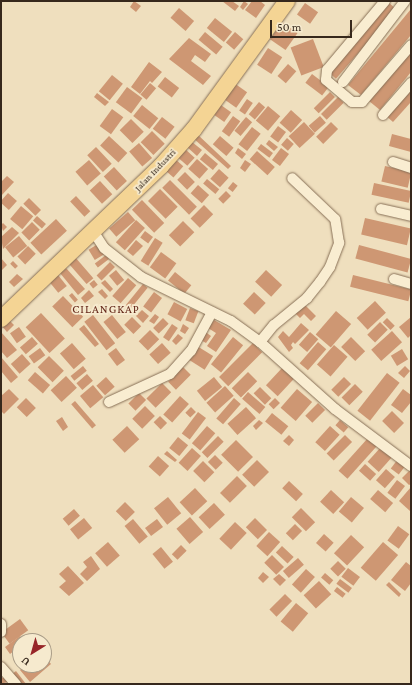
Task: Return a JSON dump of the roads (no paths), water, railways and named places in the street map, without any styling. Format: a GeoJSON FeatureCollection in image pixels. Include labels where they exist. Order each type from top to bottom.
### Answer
{"type":"FeatureCollection","features":[{"type":"Feature","properties":{"kind":"main road","name":"Jalan Industri"},"geometry":{"type":"LineString","coordinates":[[1,319],[161,166],[194,129],[287,1]]}},
{"type":"Feature","properties":{"kind":"street"},"geometry":{"type":"LineString","coordinates":[[385,1],[328,70],[326,80],[352,102],[362,102],[411,46]]}},
{"type":"Feature","properties":{"kind":"street"},"geometry":{"type":"LineString","coordinates":[[343,82],[405,1]]}},
{"type":"Feature","properties":{"kind":"street"},"geometry":{"type":"LineString","coordinates":[[383,115],[411,83]]}},
{"type":"Feature","properties":{"kind":"street"},"geometry":{"type":"LineString","coordinates":[[393,162],[411,168]]}},
{"type":"Feature","properties":{"kind":"street"},"geometry":{"type":"LineString","coordinates":[[260,342],[274,325],[307,298],[316,287],[330,267],[339,243],[335,219],[292,178]]}},
{"type":"Feature","properties":{"kind":"street"},"geometry":{"type":"LineString","coordinates":[[381,209],[411,216]]}},
{"type":"Feature","properties":{"kind":"street"},"geometry":{"type":"LineString","coordinates":[[93,231],[104,248],[141,277],[231,321],[260,342],[334,409],[411,466]]}},
{"type":"Feature","properties":{"kind":"street"},"geometry":{"type":"LineString","coordinates":[[394,279],[411,284]]}},
{"type":"Feature","properties":{"kind":"street"},"geometry":{"type":"LineString","coordinates":[[109,402],[170,374],[191,351],[212,312]]}},
{"type":"Feature","properties":{"kind":"street"},"geometry":{"type":"LineString","coordinates":[[1,624],[1,632]]}},
{"type":"Feature","properties":{"kind":"street"},"geometry":{"type":"LineString","coordinates":[[1,667],[16,684]]}},
{"type":"Feature","properties":{"kind":"district","name":"CILANGKAP"},"geometry":{"type":"Point","coordinates":[106,310]}}]}
